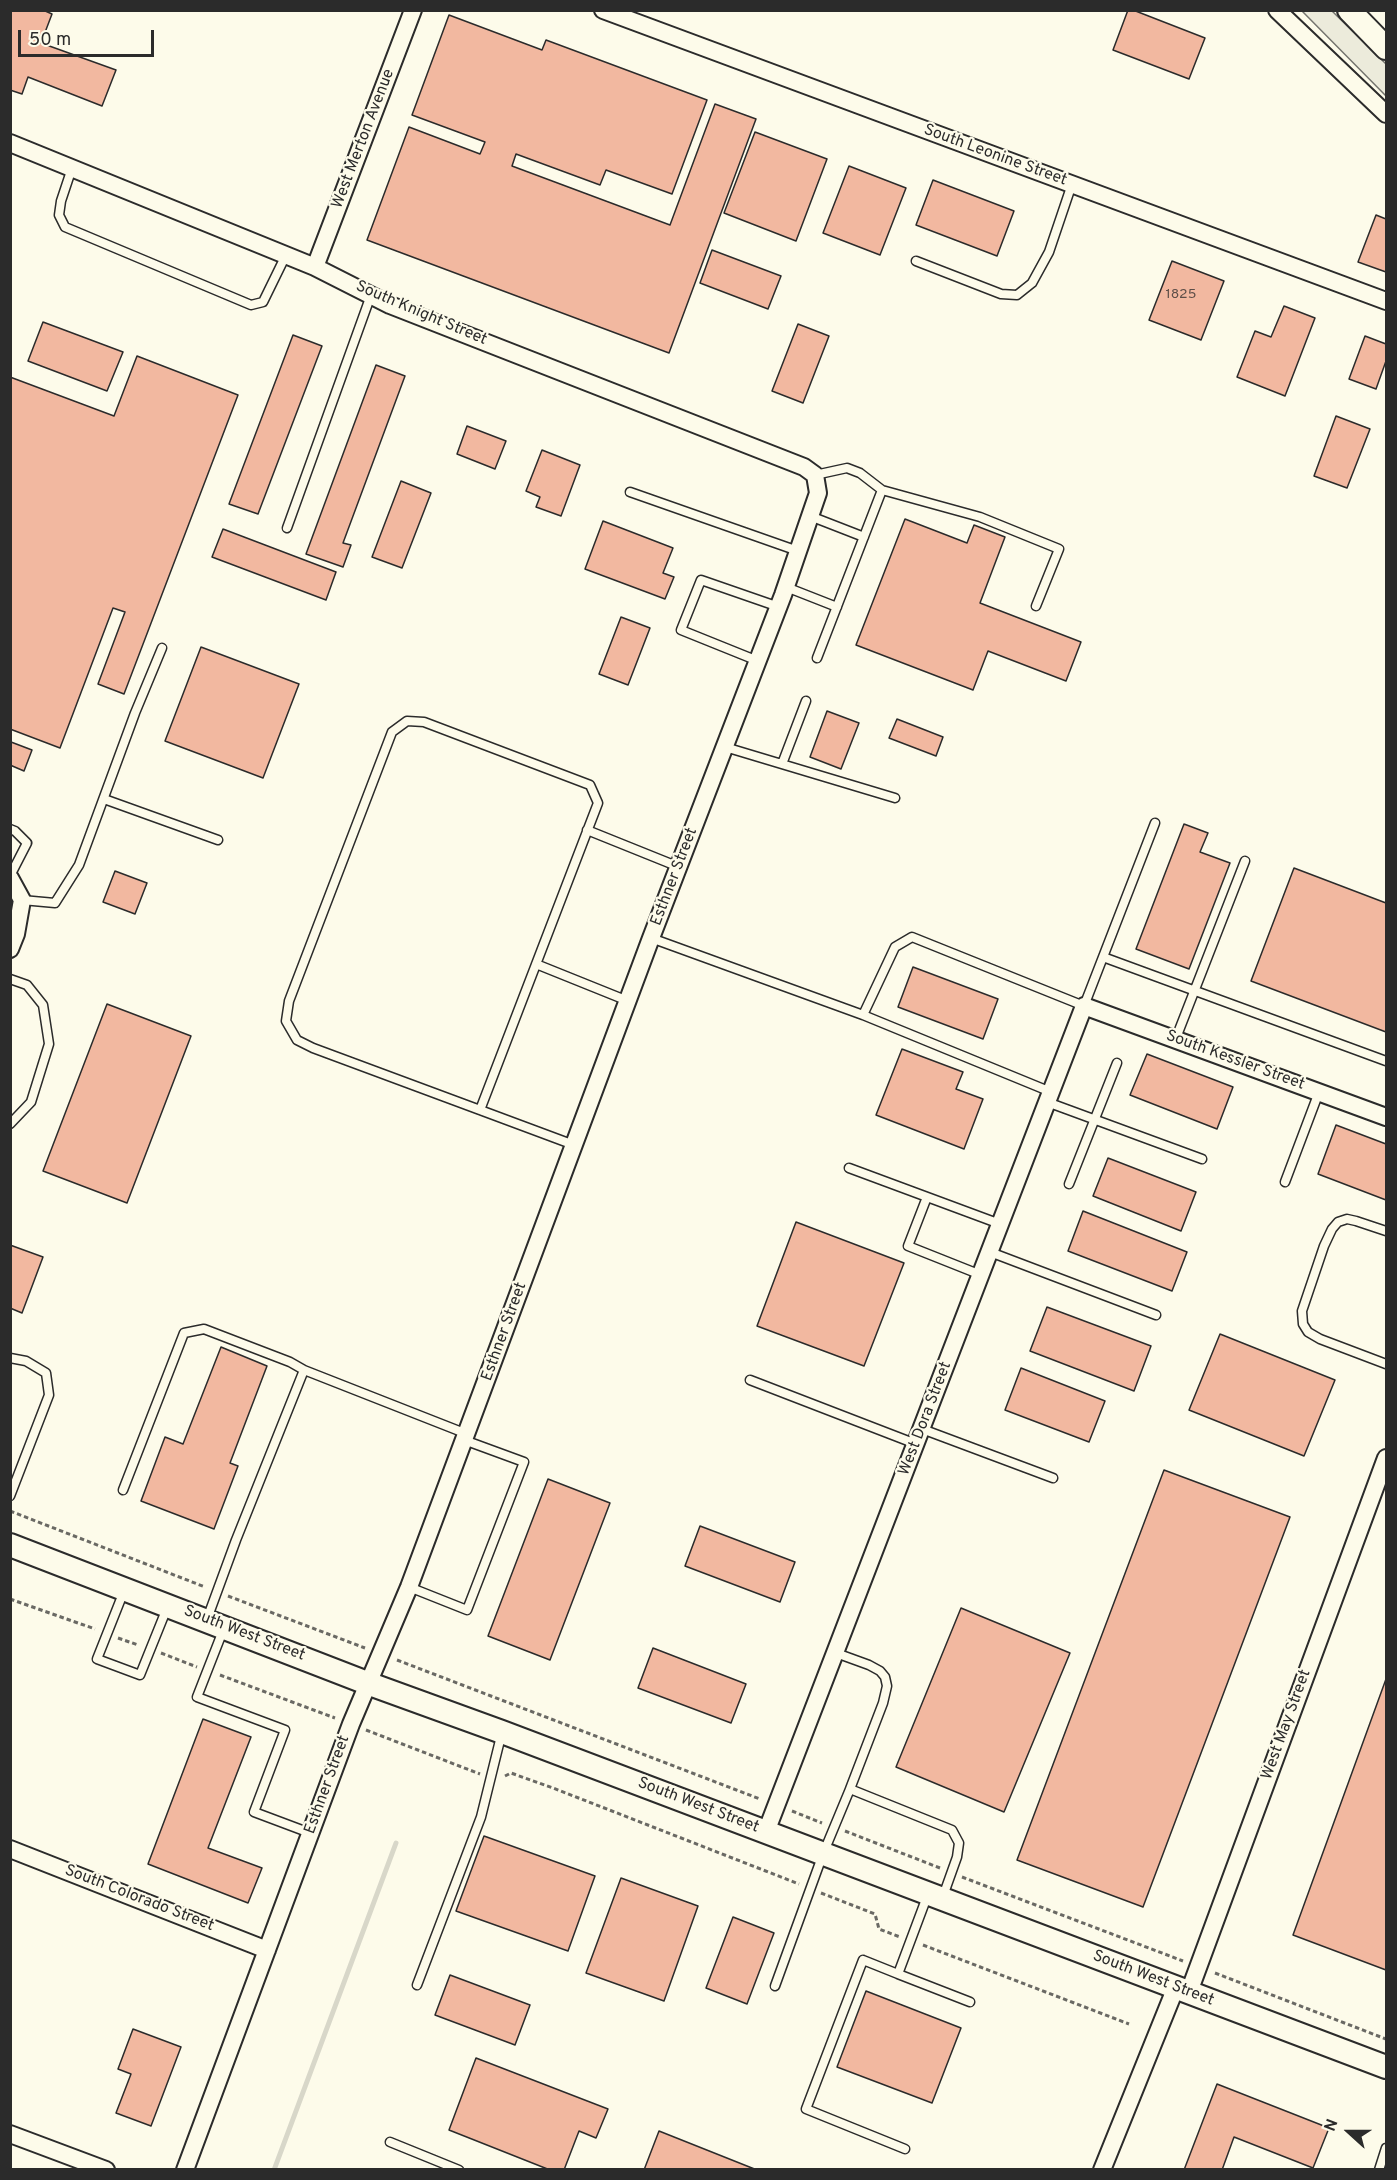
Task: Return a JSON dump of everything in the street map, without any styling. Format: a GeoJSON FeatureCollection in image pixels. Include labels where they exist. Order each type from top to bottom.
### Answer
{"type":"FeatureCollection","features":[{"type":"Feature","properties":{"kind":"main road"},"geometry":{"type":"LineString","coordinates":[[1349,10],[1386,48]]}},
{"type":"Feature","properties":{"kind":"main road","name":"South West Street"},"geometry":{"type":"LineString","coordinates":[[10,1545],[368,1683],[1386,2067]]}},
{"type":"Feature","properties":{"kind":"street","name":"West Merton Avenue"},"geometry":{"type":"LineString","coordinates":[[315,267],[413,10]]}},
{"type":"Feature","properties":{"kind":"street","name":"South Leonine Street"},"geometry":{"type":"LineString","coordinates":[[603,10],[1386,301]]}},
{"type":"Feature","properties":{"kind":"street"},"geometry":{"type":"LineString","coordinates":[[1277,10],[1386,114]]}},
{"type":"Feature","properties":{"kind":"street","name":"South Knight Street"},"geometry":{"type":"LineString","coordinates":[[10,143],[315,267],[390,305],[773,453],[804,467],[815,475]]}},
{"type":"Feature","properties":{"kind":"street","name":"Esthner Street"},"geometry":{"type":"LineString","coordinates":[[185,2169],[351,1724],[410,1587],[651,939],[779,607],[818,493],[815,475]]}},
{"type":"Feature","properties":{"kind":"street"},"geometry":{"type":"LineString","coordinates":[[10,949],[16,934],[15,886]]}},
{"type":"Feature","properties":{"kind":"street","name":"South Kessler Street"},"geometry":{"type":"LineString","coordinates":[[1084,1006],[1386,1117]]}},
{"type":"Feature","properties":{"kind":"street","name":"West Dora Street"},"geometry":{"type":"LineString","coordinates":[[766,1832],[1084,1006]]}},
{"type":"Feature","properties":{"kind":"street","name":"West May Street"},"geometry":{"type":"LineString","coordinates":[[1102,2169],[1183,1990],[1198,1967],[1386,1458]]}},
{"type":"Feature","properties":{"kind":"street","name":"South Colorado Street"},"geometry":{"type":"LineString","coordinates":[[10,1849],[267,1950]]}},
{"type":"Feature","properties":{"kind":"street"},"geometry":{"type":"LineString","coordinates":[[10,2134],[106,2169]]}},
{"type":"Feature","properties":{"kind":"lane"},"geometry":{"type":"LineString","coordinates":[[72,168],[61,201],[59,215],[65,227],[252,305],[263,302],[286,255]]}},
{"type":"Feature","properties":{"kind":"lane"},"geometry":{"type":"LineString","coordinates":[[916,261],[1001,294],[1017,295],[1032,283],[1049,252],[1072,184]]}},
{"type":"Feature","properties":{"kind":"lane"},"geometry":{"type":"LineString","coordinates":[[287,528],[371,295]]}},
{"type":"Feature","properties":{"kind":"lane"},"geometry":{"type":"LineString","coordinates":[[815,475],[847,468],[865,476],[882,490],[980,517],[1059,549],[1036,606]]}},
{"type":"Feature","properties":{"kind":"lane"},"geometry":{"type":"LineString","coordinates":[[817,658],[882,490]]}},
{"type":"Feature","properties":{"kind":"lane"},"geometry":{"type":"LineString","coordinates":[[630,492],[798,551]]}},
{"type":"Feature","properties":{"kind":"lane"},"geometry":{"type":"LineString","coordinates":[[810,516],[864,537]]}},
{"type":"Feature","properties":{"kind":"lane"},"geometry":{"type":"LineString","coordinates":[[758,661],[681,630],[701,580],[779,607]]}},
{"type":"Feature","properties":{"kind":"lane"},"geometry":{"type":"LineString","coordinates":[[786,587],[837,607]]}},
{"type":"Feature","properties":{"kind":"lane"},"geometry":{"type":"LineString","coordinates":[[10,829],[27,843],[15,886],[55,903],[80,866],[135,713],[162,648]]}},
{"type":"Feature","properties":{"kind":"lane"},"geometry":{"type":"LineString","coordinates":[[782,764],[806,701]]}},
{"type":"Feature","properties":{"kind":"lane"},"geometry":{"type":"LineString","coordinates":[[480,1110],[597,803],[590,785],[424,722],[407,721],[392,732],[289,1001],[286,1021],[297,1040],[313,1048],[574,1145]]}},
{"type":"Feature","properties":{"kind":"lane"},"geometry":{"type":"LineString","coordinates":[[725,747],[896,798]]}},
{"type":"Feature","properties":{"kind":"lane"},"geometry":{"type":"LineString","coordinates":[[104,799],[218,840]]}},
{"type":"Feature","properties":{"kind":"lane"},"geometry":{"type":"LineString","coordinates":[[863,1015],[895,947],[912,937],[1084,1006],[1155,823]]}},
{"type":"Feature","properties":{"kind":"lane"},"geometry":{"type":"LineString","coordinates":[[587,830],[679,867]]}},
{"type":"Feature","properties":{"kind":"lane"},"geometry":{"type":"LineString","coordinates":[[1176,1038],[1245,861]]}},
{"type":"Feature","properties":{"kind":"lane"},"geometry":{"type":"LineString","coordinates":[[651,939],[863,1015],[1094,1119],[1202,1159]]}},
{"type":"Feature","properties":{"kind":"lane"},"geometry":{"type":"LineString","coordinates":[[1103,957],[1386,1061]]}},
{"type":"Feature","properties":{"kind":"lane"},"geometry":{"type":"LineString","coordinates":[[536,964],[628,1001]]}},
{"type":"Feature","properties":{"kind":"lane"},"geometry":{"type":"LineString","coordinates":[[10,979],[27,985],[43,1005],[49,1044],[31,1102],[10,1124]]}},
{"type":"Feature","properties":{"kind":"lane"},"geometry":{"type":"LineString","coordinates":[[1069,1184],[1117,1063]]}},
{"type":"Feature","properties":{"kind":"lane"},"geometry":{"type":"LineString","coordinates":[[1285,1182],[1319,1092]]}},
{"type":"Feature","properties":{"kind":"lane"},"geometry":{"type":"LineString","coordinates":[[849,1168],[1000,1224]]}},
{"type":"Feature","properties":{"kind":"lane"},"geometry":{"type":"LineString","coordinates":[[927,1197],[908,1246],[981,1275]]}},
{"type":"Feature","properties":{"kind":"lane"},"geometry":{"type":"LineString","coordinates":[[1386,1232],[1347,1219],[1338,1222],[1324,1246],[1302,1311],[1303,1324],[1308,1332],[1320,1339],[1386,1364]]}},
{"type":"Feature","properties":{"kind":"lane"},"geometry":{"type":"LineString","coordinates":[[990,1252],[1156,1315]]}},
{"type":"Feature","properties":{"kind":"lane"},"geometry":{"type":"LineString","coordinates":[[123,1490],[184,1333],[204,1329],[290,1362],[304,1370],[524,1462],[467,1610],[410,1587]]}},
{"type":"Feature","properties":{"kind":"lane"},"geometry":{"type":"LineString","coordinates":[[10,1358],[26,1361],[46,1373],[49,1395],[10,1496]]}},
{"type":"Feature","properties":{"kind":"lane"},"geometry":{"type":"LineString","coordinates":[[304,1370],[218,1591],[216,1623],[207,1671],[197,1697],[285,1730],[254,1812],[310,1833]]}},
{"type":"Feature","properties":{"kind":"lane"},"geometry":{"type":"LineString","coordinates":[[750,1380],[919,1437],[1053,1478]]}},
{"type":"Feature","properties":{"kind":"lane"},"geometry":{"type":"LineString","coordinates":[[125,1588],[97,1659],[140,1675],[168,1605]]}},
{"type":"Feature","properties":{"kind":"lane"},"geometry":{"type":"LineString","coordinates":[[775,1986],[823,1854],[883,1703],[887,1686],[885,1677],[880,1671],[836,1653]]}},
{"type":"Feature","properties":{"kind":"lane"},"geometry":{"type":"LineString","coordinates":[[417,1985],[481,1817],[502,1732]]}},
{"type":"Feature","properties":{"kind":"lane"},"geometry":{"type":"LineString","coordinates":[[850,1790],[952,1830],[959,1843],[952,1873],[935,1896],[910,1941],[898,1974]]}},
{"type":"Feature","properties":{"kind":"lane"},"geometry":{"type":"LineString","coordinates":[[905,2149],[806,2109],[863,1960],[970,2002]]}},
{"type":"Feature","properties":{"kind":"lane"},"geometry":{"type":"LineString","coordinates":[[390,2142],[459,2169]]}},
{"type":"Feature","properties":{"kind":"lane"},"geometry":{"type":"LineString","coordinates":[[1378,2169],[1386,2148]]}},
{"type":"Feature","properties":{"kind":"path"},"geometry":{"type":"LineString","coordinates":[[10,1511],[1386,2039]]}},
{"type":"Feature","properties":{"kind":"path"},"geometry":{"type":"LineString","coordinates":[[10,1599],[351,1724],[489,1778],[496,1780],[511,1773],[553,1788],[875,1914],[879,1929],[1129,2024]]}},
{"type":"Feature","properties":{"kind":"shaded area"},"geometry":{"type":"Polygon","coordinates":[[[1302,11],[1332,11],[1386,64],[1386,96],[1302,11]]]}},
{"type":"Feature","properties":{"kind":"building"},"geometry":{"type":"Polygon","coordinates":[[[10,10],[43,10],[52,14],[41,43],[116,70],[102,106],[28,77],[22,94],[10,90],[10,10]]]}},
{"type":"Feature","properties":{"kind":"building"},"geometry":{"type":"Polygon","coordinates":[[[1128,10],[1205,38],[1189,79],[1113,50],[1128,10]]]}},
{"type":"Feature","properties":{"kind":"building"},"geometry":{"type":"Polygon","coordinates":[[[449,15],[542,50],[546,40],[707,100],[672,194],[606,170],[600,185],[516,154],[512,166],[670,225],[715,104],[756,119],[669,353],[367,240],[409,127],[480,154],[485,142],[412,115],[449,15]]]}},
{"type":"Feature","properties":{"kind":"building"},"geometry":{"type":"Polygon","coordinates":[[[755,132],[827,159],[796,241],[724,213],[755,132]]]}},
{"type":"Feature","properties":{"kind":"building"},"geometry":{"type":"Polygon","coordinates":[[[849,166],[906,188],[880,255],[823,233],[849,166]]]}},
{"type":"Feature","properties":{"kind":"building"},"geometry":{"type":"Polygon","coordinates":[[[933,180],[1014,211],[997,256],[916,225],[933,180]]]}},
{"type":"Feature","properties":{"kind":"building"},"geometry":{"type":"Polygon","coordinates":[[[1376,215],[1386,219],[1386,272],[1358,262],[1376,215]]]}},
{"type":"Feature","properties":{"kind":"building"},"geometry":{"type":"Polygon","coordinates":[[[712,250],[781,276],[768,309],[700,283],[712,250]]]}},
{"type":"Feature","properties":{"kind":"building"},"geometry":{"type":"Polygon","coordinates":[[[1172,261],[1224,281],[1201,340],[1149,320],[1172,261]]]}},
{"type":"Feature","properties":{"kind":"building"},"geometry":{"type":"Polygon","coordinates":[[[1284,306],[1315,318],[1285,396],[1237,377],[1255,331],[1271,337],[1284,306]]]}},
{"type":"Feature","properties":{"kind":"building"},"geometry":{"type":"Polygon","coordinates":[[[43,322],[123,352],[107,391],[28,361],[43,322]]]}},
{"type":"Feature","properties":{"kind":"building"},"geometry":{"type":"Polygon","coordinates":[[[798,324],[829,336],[803,403],[772,391],[798,324]]]}},
{"type":"Feature","properties":{"kind":"building"},"geometry":{"type":"Polygon","coordinates":[[[293,335],[322,346],[258,514],[229,504],[293,335]]]}},
{"type":"Feature","properties":{"kind":"building"},"geometry":{"type":"Polygon","coordinates":[[[1365,336],[1386,344],[1386,361],[1376,389],[1349,379],[1365,336]]]}},
{"type":"Feature","properties":{"kind":"building"},"geometry":{"type":"Polygon","coordinates":[[[137,356],[238,395],[124,694],[98,684],[125,612],[113,608],[60,748],[10,729],[10,377],[114,416],[137,356]]]}},
{"type":"Feature","properties":{"kind":"building"},"geometry":{"type":"Polygon","coordinates":[[[376,365],[405,376],[343,543],[351,545],[343,567],[306,554],[376,365]]]}},
{"type":"Feature","properties":{"kind":"building"},"geometry":{"type":"Polygon","coordinates":[[[1336,416],[1370,429],[1347,488],[1314,476],[1336,416]]]}},
{"type":"Feature","properties":{"kind":"building"},"geometry":{"type":"Polygon","coordinates":[[[467,426],[506,441],[495,469],[457,454],[467,426]]]}},
{"type":"Feature","properties":{"kind":"building"},"geometry":{"type":"Polygon","coordinates":[[[542,450],[580,465],[561,516],[536,507],[540,497],[526,491],[542,450]]]}},
{"type":"Feature","properties":{"kind":"building"},"geometry":{"type":"Polygon","coordinates":[[[401,481],[431,493],[402,568],[372,557],[401,481]]]}},
{"type":"Feature","properties":{"kind":"building"},"geometry":{"type":"Polygon","coordinates":[[[905,519],[967,543],[974,525],[1005,537],[980,603],[1081,642],[1066,681],[988,651],[973,690],[856,645],[905,519]]]}},
{"type":"Feature","properties":{"kind":"building"},"geometry":{"type":"Polygon","coordinates":[[[603,521],[673,548],[663,573],[674,577],[665,599],[585,569],[603,521]]]}},
{"type":"Feature","properties":{"kind":"building"},"geometry":{"type":"Polygon","coordinates":[[[223,529],[336,572],[326,600],[212,557],[223,529]]]}},
{"type":"Feature","properties":{"kind":"building"},"geometry":{"type":"Polygon","coordinates":[[[621,617],[650,628],[628,685],[599,674],[621,617]]]}},
{"type":"Feature","properties":{"kind":"building"},"geometry":{"type":"Polygon","coordinates":[[[201,647],[299,684],[263,778],[165,741],[201,647]]]}},
{"type":"Feature","properties":{"kind":"building"},"geometry":{"type":"Polygon","coordinates":[[[827,711],[859,723],[841,769],[810,757],[827,711]]]}},
{"type":"Feature","properties":{"kind":"building"},"geometry":{"type":"Polygon","coordinates":[[[897,719],[943,737],[936,756],[889,738],[897,719]]]}},
{"type":"Feature","properties":{"kind":"building"},"geometry":{"type":"Polygon","coordinates":[[[11,742],[32,750],[24,771],[10,765],[11,742]]]}},
{"type":"Feature","properties":{"kind":"building"},"geometry":{"type":"Polygon","coordinates":[[[1184,824],[1208,833],[1200,852],[1230,863],[1189,969],[1136,949],[1184,824]]]}},
{"type":"Feature","properties":{"kind":"building"},"geometry":{"type":"Polygon","coordinates":[[[1294,868],[1386,903],[1386,1032],[1251,981],[1294,868]]]}},
{"type":"Feature","properties":{"kind":"building"},"geometry":{"type":"Polygon","coordinates":[[[115,871],[147,883],[135,914],[103,902],[115,871]]]}},
{"type":"Feature","properties":{"kind":"building"},"geometry":{"type":"Polygon","coordinates":[[[913,967],[998,999],[983,1039],[898,1007],[913,967]]]}},
{"type":"Feature","properties":{"kind":"building"},"geometry":{"type":"Polygon","coordinates":[[[107,1004],[191,1036],[127,1203],[43,1171],[107,1004]]]}},
{"type":"Feature","properties":{"kind":"building"},"geometry":{"type":"Polygon","coordinates":[[[902,1049],[963,1072],[956,1089],[983,1099],[964,1149],[876,1115],[902,1049]]]}},
{"type":"Feature","properties":{"kind":"building"},"geometry":{"type":"Polygon","coordinates":[[[1147,1054],[1233,1087],[1217,1129],[1130,1095],[1147,1054]]]}},
{"type":"Feature","properties":{"kind":"building"},"geometry":{"type":"Polygon","coordinates":[[[1336,1125],[1386,1144],[1386,1200],[1318,1174],[1336,1125]]]}},
{"type":"Feature","properties":{"kind":"building"},"geometry":{"type":"Polygon","coordinates":[[[1108,1158],[1196,1192],[1181,1231],[1093,1196],[1108,1158]]]}},
{"type":"Feature","properties":{"kind":"building"},"geometry":{"type":"Polygon","coordinates":[[[1083,1211],[1187,1252],[1172,1291],[1068,1251],[1083,1211]]]}},
{"type":"Feature","properties":{"kind":"building"},"geometry":{"type":"Polygon","coordinates":[[[796,1222],[904,1263],[864,1366],[757,1326],[796,1222]]]}},
{"type":"Feature","properties":{"kind":"building"},"geometry":{"type":"Polygon","coordinates":[[[10,1245],[43,1257],[22,1313],[10,1308],[10,1245]]]}},
{"type":"Feature","properties":{"kind":"building"},"geometry":{"type":"Polygon","coordinates":[[[1047,1307],[1151,1346],[1134,1391],[1030,1351],[1047,1307]]]}},
{"type":"Feature","properties":{"kind":"building"},"geometry":{"type":"Polygon","coordinates":[[[1220,1334],[1335,1380],[1304,1456],[1189,1410],[1220,1334]]]}},
{"type":"Feature","properties":{"kind":"building"},"geometry":{"type":"Polygon","coordinates":[[[221,1347],[267,1366],[230,1463],[238,1466],[214,1529],[141,1501],[165,1437],[183,1444],[221,1347]]]}},
{"type":"Feature","properties":{"kind":"building"},"geometry":{"type":"Polygon","coordinates":[[[1021,1368],[1105,1401],[1089,1442],[1005,1410],[1021,1368]]]}},
{"type":"Feature","properties":{"kind":"building"},"geometry":{"type":"Polygon","coordinates":[[[1164,1470],[1290,1517],[1143,1907],[1017,1860],[1164,1470]]]}},
{"type":"Feature","properties":{"kind":"building"},"geometry":{"type":"Polygon","coordinates":[[[548,1479],[610,1503],[550,1660],[488,1636],[548,1479]]]}},
{"type":"Feature","properties":{"kind":"building"},"geometry":{"type":"Polygon","coordinates":[[[700,1526],[795,1562],[780,1602],[685,1566],[700,1526]]]}},
{"type":"Feature","properties":{"kind":"building"},"geometry":{"type":"Polygon","coordinates":[[[961,1608],[1070,1653],[1004,1812],[896,1767],[961,1608]]]}},
{"type":"Feature","properties":{"kind":"building"},"geometry":{"type":"Polygon","coordinates":[[[653,1648],[746,1684],[731,1723],[638,1688],[653,1648]]]}},
{"type":"Feature","properties":{"kind":"building"},"geometry":{"type":"Polygon","coordinates":[[[1386,1679],[1386,1970],[1293,1935],[1386,1679]]]}},
{"type":"Feature","properties":{"kind":"building"},"geometry":{"type":"Polygon","coordinates":[[[203,1719],[251,1737],[208,1848],[262,1868],[248,1903],[148,1864],[203,1719]]]}},
{"type":"Feature","properties":{"kind":"building"},"geometry":{"type":"Polygon","coordinates":[[[484,1836],[595,1876],[568,1951],[456,1911],[484,1836]]]}},
{"type":"Feature","properties":{"kind":"building"},"geometry":{"type":"Polygon","coordinates":[[[621,1878],[698,1906],[664,2001],[586,1973],[621,1878]]]}},
{"type":"Feature","properties":{"kind":"building"},"geometry":{"type":"Polygon","coordinates":[[[733,1917],[774,1933],[747,2004],[706,1988],[733,1917]]]}},
{"type":"Feature","properties":{"kind":"building"},"geometry":{"type":"Polygon","coordinates":[[[450,1975],[530,2005],[515,2045],[435,2015],[450,1975]]]}},
{"type":"Feature","properties":{"kind":"building"},"geometry":{"type":"Polygon","coordinates":[[[866,1991],[961,2028],[932,2103],[837,2067],[866,1991]]]}},
{"type":"Feature","properties":{"kind":"building"},"geometry":{"type":"Polygon","coordinates":[[[133,2029],[181,2047],[151,2126],[116,2113],[131,2074],[118,2069],[133,2029]]]}},
{"type":"Feature","properties":{"kind":"building"},"geometry":{"type":"Polygon","coordinates":[[[476,2058],[608,2109],[596,2138],[579,2131],[564,2170],[550,2170],[449,2130],[476,2058]]]}},
{"type":"Feature","properties":{"kind":"building"},"geometry":{"type":"Polygon","coordinates":[[[1217,2084],[1329,2128],[1313,2168],[1234,2137],[1222,2170],[1184,2170],[1217,2084]]]}},
{"type":"Feature","properties":{"kind":"building"},"geometry":{"type":"Polygon","coordinates":[[[659,2131],[757,2170],[644,2170],[659,2131]]]}},
{"type":"Feature","properties":{"kind":"waterway"},"geometry":{"type":"LineString","coordinates":[[274,2170],[396,1843]]}}]}
